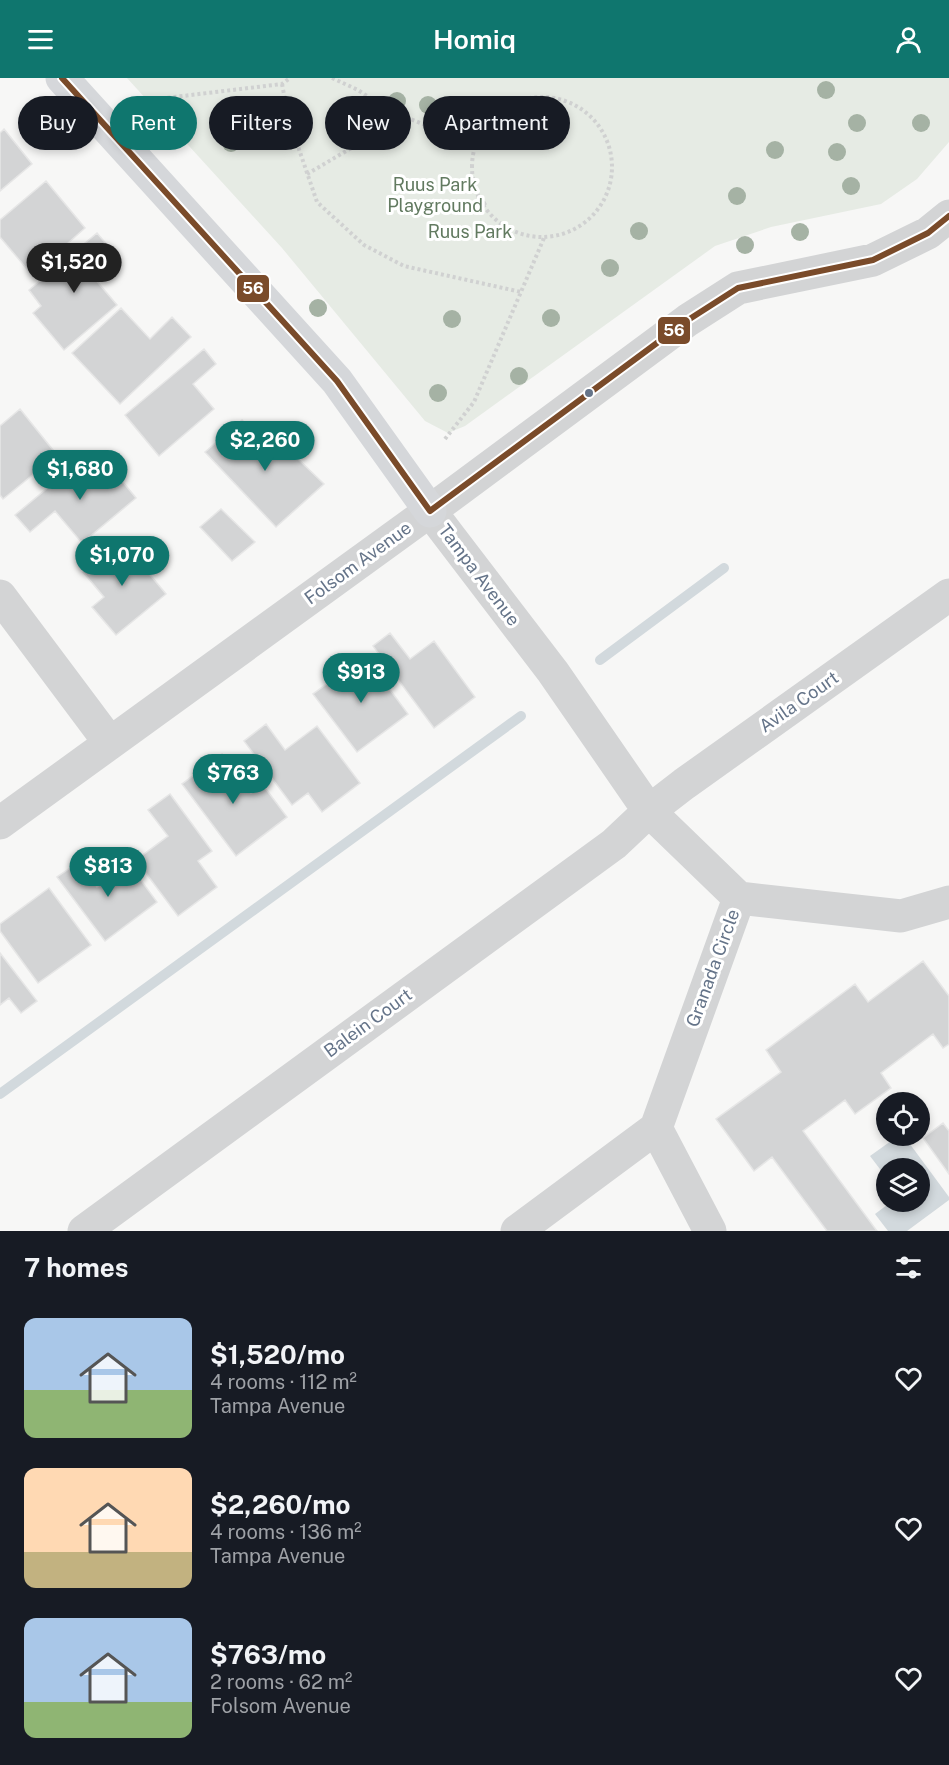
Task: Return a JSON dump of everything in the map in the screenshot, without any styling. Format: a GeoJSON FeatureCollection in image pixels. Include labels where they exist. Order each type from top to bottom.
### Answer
{"type":"FeatureCollection","features":[{"type":"Feature","properties":{"kind":"street","name":"Tampa Avenue"},"geometry":{"type":"LineString","coordinates":[[62,78],[110,131]]}},
{"type":"Feature","properties":{"kind":"street","name":"Tampa Avenue"},"geometry":{"type":"LineString","coordinates":[[127,150],[337,381],[430,511],[553,672],[649,811],[739,898]]}},
{"type":"Feature","properties":{"kind":"street","name":"Folsom Avenue"},"geometry":{"type":"LineString","coordinates":[[0,823],[430,511],[688,320],[738,288],[873,260],[928,233],[949,216]]}},
{"type":"Feature","properties":{"kind":"street","name":"Avila Court"},"geometry":{"type":"LineString","coordinates":[[649,811],[949,595]]}},
{"type":"Feature","properties":{"kind":"street"},"geometry":{"type":"LineString","coordinates":[[0,596],[110,743]]}},
{"type":"Feature","properties":{"kind":"street","name":"Balein Court"},"geometry":{"type":"LineString","coordinates":[[84,1231],[614,844],[649,811]]}},
{"type":"Feature","properties":{"kind":"street","name":"Granada Circle"},"geometry":{"type":"LineString","coordinates":[[656,1128],[739,898],[901,916],[949,902]]}},
{"type":"Feature","properties":{"kind":"street"},"geometry":{"type":"LineString","coordinates":[[517,1231],[656,1128],[711,1231]]}},
{"type":"Feature","properties":{"kind":"path"},"geometry":{"type":"LineString","coordinates":[[182,96],[282,84],[290,78]]}},
{"type":"Feature","properties":{"kind":"path"},"geometry":{"type":"LineString","coordinates":[[332,78],[367,96]]}},
{"type":"Feature","properties":{"kind":"path"},"geometry":{"type":"LineString","coordinates":[[282,84],[289,120],[317,202],[364,245],[404,266],[521,292]]}},
{"type":"Feature","properties":{"kind":"path"},"geometry":{"type":"LineString","coordinates":[[474,150],[471,168],[474,188],[483,206],[494,219],[509,230],[526,236],[544,238],[564,234],[581,226],[596,213],[606,196],[612,178],[612,158],[607,139],[597,123],[583,109],[570,102]]}},
{"type":"Feature","properties":{"kind":"path"},"geometry":{"type":"LineString","coordinates":[[307,174],[348,150]]}},
{"type":"Feature","properties":{"kind":"path"},"geometry":{"type":"LineString","coordinates":[[473,210],[488,202]]}},
{"type":"Feature","properties":{"kind":"path"},"geometry":{"type":"LineString","coordinates":[[445,439],[474,402],[544,238]]}},
{"type":"Feature","properties":{"kind":"green space","name":"Ruus Park"},"geometry":{"type":"Polygon","coordinates":[[[127,78],[949,78],[949,142],[917,179],[881,204],[771,227],[715,246],[465,426],[448,433],[425,421],[282,248],[193,150],[197,150],[197,96],[143,96],[127,78]]]}},
{"type":"Feature","properties":{"kind":"shaded area"},"geometry":{"type":"Polygon","coordinates":[[[884,1146],[911,1146],[920,1158],[876,1158],[876,1164],[870,1156],[884,1146]]]}},
{"type":"Feature","properties":{"kind":"shaded area"},"geometry":{"type":"Polygon","coordinates":[[[930,1171],[949,1197],[949,1200],[907,1231],[888,1231],[875,1214],[878,1212],[930,1212],[930,1171]]]}},
{"type":"Feature","properties":{"kind":"building"},"geometry":{"type":"Polygon","coordinates":[[[4,129],[18,146],[18,150],[21,150],[32,164],[0,191],[0,133],[4,129]]]}},
{"type":"Feature","properties":{"kind":"building"},"geometry":{"type":"Polygon","coordinates":[[[46,181],[85,228],[32,275],[0,237],[0,220],[46,181]]]}},
{"type":"Feature","properties":{"kind":"building"},"geometry":{"type":"Polygon","coordinates":[[[97,233],[113,252],[89,272],[117,305],[64,350],[33,313],[41,306],[29,290],[97,233]]]}},
{"type":"Feature","properties":{"kind":"building"},"geometry":{"type":"Polygon","coordinates":[[[121,308],[150,339],[172,317],[191,337],[120,404],[72,353],[121,308]]]}},
{"type":"Feature","properties":{"kind":"building"},"geometry":{"type":"Polygon","coordinates":[[[204,349],[216,364],[193,384],[214,409],[159,456],[125,415],[204,349]]]}},
{"type":"Feature","properties":{"kind":"building"},"geometry":{"type":"Polygon","coordinates":[[[20,409],[57,455],[3,499],[0,495],[0,426],[20,409]]]}},
{"type":"Feature","properties":{"kind":"building"},"geometry":{"type":"Polygon","coordinates":[[[242,420],[261,443],[272,434],[324,484],[276,527],[205,452],[242,420]]]}},
{"type":"Feature","properties":{"kind":"building"},"geometry":{"type":"Polygon","coordinates":[[[104,459],[136,498],[82,543],[55,511],[30,532],[15,515],[74,466],[83,476],[104,459]]]}},
{"type":"Feature","properties":{"kind":"building"},"geometry":{"type":"Polygon","coordinates":[[[221,509],[255,542],[232,561],[200,527],[221,509]]]}},
{"type":"Feature","properties":{"kind":"building"},"geometry":{"type":"Polygon","coordinates":[[[121,540],[166,594],[116,635],[92,607],[104,597],[83,572],[121,540]]]}},
{"type":"Feature","properties":{"kind":"building"},"geometry":{"type":"Polygon","coordinates":[[[390,633],[410,659],[434,641],[475,697],[434,728],[373,646],[390,633]]]}},
{"type":"Feature","properties":{"kind":"building"},"geometry":{"type":"Polygon","coordinates":[[[365,656],[408,714],[357,752],[313,694],[365,656]]]}},
{"type":"Feature","properties":{"kind":"building"},"geometry":{"type":"Polygon","coordinates":[[[266,724],[285,750],[317,726],[360,783],[322,812],[308,793],[292,805],[244,741],[266,724]]]}},
{"type":"Feature","properties":{"kind":"building"},"geometry":{"type":"Polygon","coordinates":[[[222,754],[251,793],[263,785],[287,817],[236,856],[182,784],[222,754]]]}},
{"type":"Feature","properties":{"kind":"building"},"geometry":{"type":"Polygon","coordinates":[[[170,794],[212,851],[198,861],[217,887],[178,916],[136,860],[168,836],[148,810],[170,794]]]}},
{"type":"Feature","properties":{"kind":"building"},"geometry":{"type":"Polygon","coordinates":[[[79,862],[97,887],[129,864],[157,902],[105,941],[57,877],[79,862]]]}},
{"type":"Feature","properties":{"kind":"building"},"geometry":{"type":"Polygon","coordinates":[[[49,888],[91,945],[38,983],[0,931],[0,924],[49,888]]]}},
{"type":"Feature","properties":{"kind":"building"},"geometry":{"type":"Polygon","coordinates":[[[0,953],[37,1001],[21,1013],[9,998],[0,1005],[0,953]]]}},
{"type":"Feature","properties":{"kind":"building"},"geometry":{"type":"Polygon","coordinates":[[[923,961],[949,996],[949,1044],[943,1048],[933,1034],[881,1073],[891,1088],[885,1092],[876,1092],[876,1099],[855,1114],[845,1100],[803,1131],[877,1231],[827,1231],[772,1157],[754,1171],[716,1119],[781,1072],[766,1050],[855,984],[868,1002],[923,961]]]}},
{"type":"Feature","properties":{"kind":"building"},"geometry":{"type":"Polygon","coordinates":[[[943,1123],[949,1131],[949,1174],[929,1146],[930,1133],[943,1123]]]}},
{"type":"Feature","properties":{"kind":"waterway"},"geometry":{"type":"LineString","coordinates":[[600,660],[724,568]]}},
{"type":"Feature","properties":{"kind":"waterway"},"geometry":{"type":"LineString","coordinates":[[0,1094],[521,716]]}},
{"type":"Feature","properties":{"kind":"transit line","name":"56"},"geometry":{"type":"LineString","coordinates":[[62,78],[337,381],[430,511]]}},
{"type":"Feature","properties":{"kind":"transit line","name":"56"},"geometry":{"type":"LineString","coordinates":[[430,511],[688,320],[738,288],[873,260],[928,233],[949,216]]}},
{"type":"Feature","properties":{"kind":"park label","name":"Ruus Park Playground"},"geometry":{"type":"Point","coordinates":[435,195]}}]}
